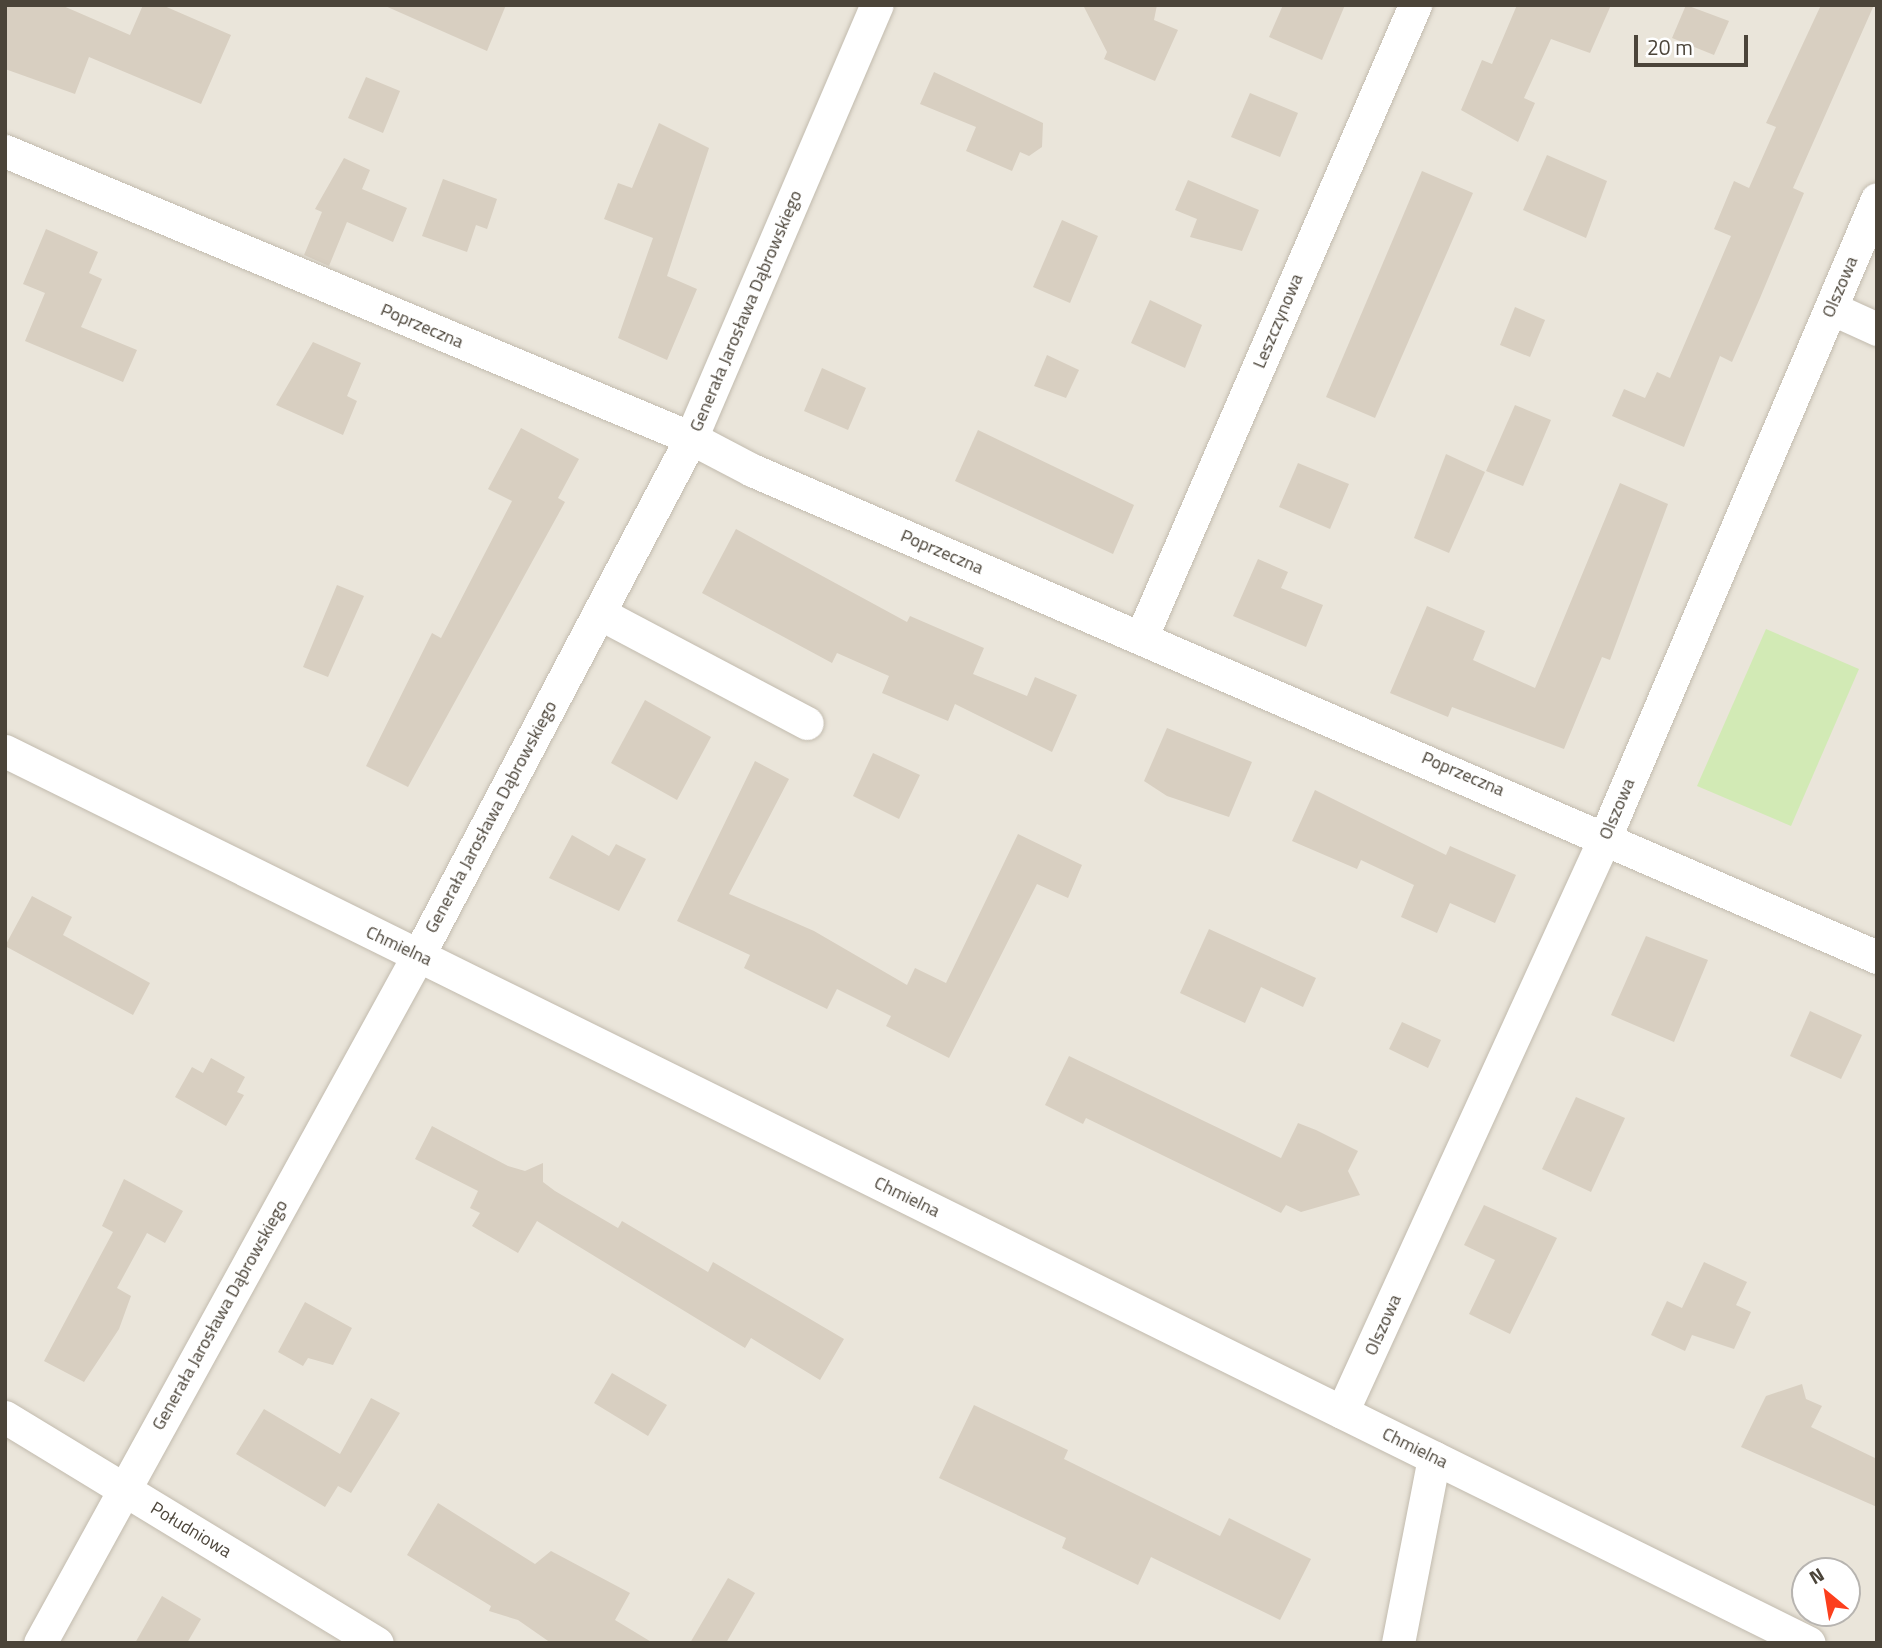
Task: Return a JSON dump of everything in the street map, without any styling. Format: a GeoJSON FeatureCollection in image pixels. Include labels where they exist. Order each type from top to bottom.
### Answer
{"type":"FeatureCollection","features":[{"type":"Feature","properties":{"kind":"street","name":"Generała Jarosława Dąbrowskiego"},"geometry":{"type":"LineString","coordinates":[[40,1643],[419,954],[691,438],[877,5]]}},
{"type":"Feature","properties":{"kind":"street","name":"Leszczynowa"},"geometry":{"type":"LineString","coordinates":[[1141,638],[1415,5]]}},
{"type":"Feature","properties":{"kind":"street","name":"Poprzeczna"},"geometry":{"type":"LineString","coordinates":[[5,151],[691,438],[752,470],[1606,835],[1877,957]]}},
{"type":"Feature","properties":{"kind":"street","name":"Olszowa"},"geometry":{"type":"LineString","coordinates":[[1342,1412],[1606,835],[1877,199]]}},
{"type":"Feature","properties":{"kind":"street"},"geometry":{"type":"LineString","coordinates":[[1831,308],[1877,329]]}},
{"type":"Feature","properties":{"kind":"street"},"geometry":{"type":"LineString","coordinates":[[599,612],[807,723]]}},
{"type":"Feature","properties":{"kind":"street","name":"Chmielna"},"geometry":{"type":"LineString","coordinates":[[5,751],[1809,1643]]}},
{"type":"Feature","properties":{"kind":"street","name":"Południowa"},"geometry":{"type":"LineString","coordinates":[[5,1418],[377,1643]]}},
{"type":"Feature","properties":{"kind":"street"},"geometry":{"type":"LineString","coordinates":[[1398,1643],[1434,1457]]}},
{"type":"Feature","properties":{"kind":"shaded area"},"geometry":{"type":"Polygon","coordinates":[[[5,5],[1877,5],[1877,1643],[5,1643],[5,5]]]}},
{"type":"Feature","properties":{"kind":"green space"},"geometry":{"type":"Polygon","coordinates":[[[1766,629],[1859,669],[1791,826],[1697,786],[1766,629]]]}},
{"type":"Feature","properties":{"kind":"building"},"geometry":{"type":"Polygon","coordinates":[[[5,5],[61,5],[130,35],[143,5],[162,5],[231,35],[201,104],[89,57],[75,94],[5,69],[5,5]]]}},
{"type":"Feature","properties":{"kind":"building"},"geometry":{"type":"Polygon","coordinates":[[[383,5],[506,5],[487,51],[383,5]]]}},
{"type":"Feature","properties":{"kind":"building"},"geometry":{"type":"Polygon","coordinates":[[[1083,5],[1157,5],[1154,20],[1178,30],[1155,81],[1104,59],[1107,52],[1083,5]]]}},
{"type":"Feature","properties":{"kind":"building"},"geometry":{"type":"Polygon","coordinates":[[[1283,5],[1345,5],[1322,60],[1269,37],[1283,5]]]}},
{"type":"Feature","properties":{"kind":"building"},"geometry":{"type":"Polygon","coordinates":[[[1517,5],[1611,5],[1590,53],[1551,39],[1524,98],[1535,103],[1518,142],[1461,110],[1482,60],[1492,64],[1517,5]]]}},
{"type":"Feature","properties":{"kind":"building"},"geometry":{"type":"Polygon","coordinates":[[[1686,5],[1729,21],[1714,55],[1672,38],[1686,5]]]}},
{"type":"Feature","properties":{"kind":"building"},"geometry":{"type":"Polygon","coordinates":[[[1821,5],[1874,5],[1793,188],[1804,193],[1760,298],[1732,362],[1720,356],[1684,447],[1612,416],[1624,389],[1645,398],[1657,372],[1670,378],[1731,236],[1714,229],[1734,181],[1749,188],[1776,127],[1766,123],[1821,5]]]}},
{"type":"Feature","properties":{"kind":"building"},"geometry":{"type":"Polygon","coordinates":[[[934,72],[1043,123],[1042,147],[1029,156],[1020,152],[1012,171],[966,151],[976,127],[920,104],[934,72]]]}},
{"type":"Feature","properties":{"kind":"building"},"geometry":{"type":"Polygon","coordinates":[[[366,77],[400,91],[383,133],[348,118],[366,77]]]}},
{"type":"Feature","properties":{"kind":"building"},"geometry":{"type":"Polygon","coordinates":[[[1250,93],[1298,113],[1280,157],[1231,137],[1250,93]]]}},
{"type":"Feature","properties":{"kind":"building"},"geometry":{"type":"Polygon","coordinates":[[[659,123],[709,148],[667,276],[697,289],[667,360],[618,338],[653,238],[604,219],[618,183],[632,188],[659,123]]]}},
{"type":"Feature","properties":{"kind":"building"},"geometry":{"type":"Polygon","coordinates":[[[1547,155],[1607,181],[1586,238],[1523,210],[1547,155]]]}},
{"type":"Feature","properties":{"kind":"building"},"geometry":{"type":"Polygon","coordinates":[[[344,158],[370,170],[362,189],[407,208],[393,242],[347,222],[329,266],[304,255],[322,212],[315,209],[344,158]]]}},
{"type":"Feature","properties":{"kind":"building"},"geometry":{"type":"Polygon","coordinates":[[[1422,171],[1473,193],[1375,418],[1326,397],[1422,171]]]}},
{"type":"Feature","properties":{"kind":"building"},"geometry":{"type":"Polygon","coordinates":[[[443,179],[497,199],[487,229],[476,225],[467,252],[422,236],[443,179]]]}},
{"type":"Feature","properties":{"kind":"building"},"geometry":{"type":"Polygon","coordinates":[[[1188,180],[1259,210],[1242,251],[1190,237],[1197,219],[1175,210],[1188,180]]]}},
{"type":"Feature","properties":{"kind":"building"},"geometry":{"type":"Polygon","coordinates":[[[1062,220],[1098,236],[1070,303],[1033,287],[1062,220]]]}},
{"type":"Feature","properties":{"kind":"building"},"geometry":{"type":"Polygon","coordinates":[[[46,229],[98,252],[89,273],[102,279],[81,327],[137,350],[123,382],[25,341],[45,293],[23,284],[46,229]]]}},
{"type":"Feature","properties":{"kind":"building"},"geometry":{"type":"Polygon","coordinates":[[[1150,300],[1202,325],[1185,368],[1131,343],[1150,300]]]}},
{"type":"Feature","properties":{"kind":"building"},"geometry":{"type":"Polygon","coordinates":[[[1515,307],[1545,320],[1530,357],[1500,345],[1515,307]]]}},
{"type":"Feature","properties":{"kind":"building"},"geometry":{"type":"Polygon","coordinates":[[[313,342],[361,363],[347,396],[357,401],[343,435],[276,405],[313,342]]]}},
{"type":"Feature","properties":{"kind":"building"},"geometry":{"type":"Polygon","coordinates":[[[1047,355],[1079,370],[1066,398],[1034,386],[1047,355]]]}},
{"type":"Feature","properties":{"kind":"building"},"geometry":{"type":"Polygon","coordinates":[[[822,368],[866,388],[848,430],[804,411],[822,368]]]}},
{"type":"Feature","properties":{"kind":"building"},"geometry":{"type":"Polygon","coordinates":[[[1515,405],[1551,420],[1523,486],[1486,471],[1515,405]]]}},
{"type":"Feature","properties":{"kind":"building"},"geometry":{"type":"Polygon","coordinates":[[[521,428],[579,459],[558,498],[565,502],[408,787],[366,766],[432,633],[441,638],[512,501],[488,489],[521,428]]]}},
{"type":"Feature","properties":{"kind":"building"},"geometry":{"type":"Polygon","coordinates":[[[978,430],[1134,505],[1113,554],[955,481],[978,430]]]}},
{"type":"Feature","properties":{"kind":"building"},"geometry":{"type":"Polygon","coordinates":[[[1446,454],[1485,472],[1449,553],[1414,538],[1446,454]]]}},
{"type":"Feature","properties":{"kind":"building"},"geometry":{"type":"Polygon","coordinates":[[[1298,463],[1349,484],[1330,529],[1279,507],[1298,463]]]}},
{"type":"Feature","properties":{"kind":"building"},"geometry":{"type":"Polygon","coordinates":[[[1620,483],[1668,504],[1610,660],[1602,657],[1564,749],[1452,707],[1448,717],[1390,693],[1427,606],[1485,631],[1473,660],[1535,688],[1620,483]]]}},
{"type":"Feature","properties":{"kind":"building"},"geometry":{"type":"Polygon","coordinates":[[[736,529],[907,622],[910,616],[984,648],[973,674],[1027,696],[1035,677],[1077,695],[1052,752],[955,704],[948,721],[882,693],[889,676],[837,653],[832,663],[702,593],[736,529]]]}},
{"type":"Feature","properties":{"kind":"building"},"geometry":{"type":"Polygon","coordinates":[[[1258,559],[1288,572],[1281,588],[1323,605],[1306,647],[1233,616],[1258,559]]]}},
{"type":"Feature","properties":{"kind":"building"},"geometry":{"type":"Polygon","coordinates":[[[337,585],[364,596],[328,677],[303,667],[337,585]]]}},
{"type":"Feature","properties":{"kind":"building"},"geometry":{"type":"Polygon","coordinates":[[[645,700],[711,737],[677,800],[611,763],[645,700]]]}},
{"type":"Feature","properties":{"kind":"building"},"geometry":{"type":"Polygon","coordinates":[[[1167,728],[1252,762],[1229,817],[1167,796],[1144,781],[1167,728]]]}},
{"type":"Feature","properties":{"kind":"building"},"geometry":{"type":"Polygon","coordinates":[[[873,753],[920,775],[899,819],[853,796],[873,753]]]}},
{"type":"Feature","properties":{"kind":"building"},"geometry":{"type":"Polygon","coordinates":[[[755,761],[789,779],[729,894],[814,931],[907,985],[915,968],[946,983],[1018,834],[1082,865],[1068,898],[1037,884],[949,1058],[886,1026],[891,1016],[837,989],[827,1009],[744,968],[750,955],[677,921],[755,761]]]}},
{"type":"Feature","properties":{"kind":"building"},"geometry":{"type":"Polygon","coordinates":[[[1315,790],[1446,855],[1450,846],[1516,875],[1495,923],[1450,903],[1437,933],[1401,917],[1414,885],[1361,860],[1357,869],[1292,841],[1315,790]]]}},
{"type":"Feature","properties":{"kind":"building"},"geometry":{"type":"Polygon","coordinates":[[[572,835],[609,856],[616,844],[646,859],[619,911],[549,878],[572,835]]]}},
{"type":"Feature","properties":{"kind":"building"},"geometry":{"type":"Polygon","coordinates":[[[32,896],[72,917],[63,935],[150,983],[133,1015],[5,946],[32,896]]]}},
{"type":"Feature","properties":{"kind":"building"},"geometry":{"type":"Polygon","coordinates":[[[1209,929],[1316,978],[1303,1007],[1261,987],[1245,1023],[1180,993],[1209,929]]]}},
{"type":"Feature","properties":{"kind":"building"},"geometry":{"type":"Polygon","coordinates":[[[1646,936],[1708,960],[1674,1042],[1611,1015],[1646,936]]]}},
{"type":"Feature","properties":{"kind":"building"},"geometry":{"type":"Polygon","coordinates":[[[1810,1011],[1862,1035],[1841,1079],[1790,1056],[1810,1011]]]}},
{"type":"Feature","properties":{"kind":"building"},"geometry":{"type":"Polygon","coordinates":[[[1402,1022],[1441,1040],[1428,1068],[1389,1049],[1402,1022]]]}},
{"type":"Feature","properties":{"kind":"building"},"geometry":{"type":"Polygon","coordinates":[[[1069,1056],[1281,1158],[1298,1123],[1316,1130],[1358,1151],[1348,1171],[1360,1195],[1301,1212],[1286,1205],[1281,1213],[1086,1118],[1083,1124],[1045,1105],[1069,1056]]]}},
{"type":"Feature","properties":{"kind":"building"},"geometry":{"type":"Polygon","coordinates":[[[211,1058],[245,1077],[237,1092],[244,1095],[226,1126],[175,1097],[192,1067],[203,1073],[211,1058]]]}},
{"type":"Feature","properties":{"kind":"building"},"geometry":{"type":"Polygon","coordinates":[[[1576,1097],[1625,1118],[1591,1192],[1542,1169],[1576,1097]]]}},
{"type":"Feature","properties":{"kind":"building"},"geometry":{"type":"Polygon","coordinates":[[[432,1126],[508,1166],[525,1171],[543,1163],[543,1182],[618,1228],[622,1221],[708,1272],[713,1262],[844,1339],[820,1380],[751,1338],[745,1348],[537,1221],[518,1253],[472,1226],[480,1213],[470,1208],[478,1191],[415,1159],[432,1126]]]}},
{"type":"Feature","properties":{"kind":"building"},"geometry":{"type":"Polygon","coordinates":[[[124,1179],[183,1211],[165,1243],[147,1233],[117,1288],[131,1296],[119,1329],[84,1382],[44,1361],[113,1232],[102,1226],[124,1179]]]}},
{"type":"Feature","properties":{"kind":"building"},"geometry":{"type":"Polygon","coordinates":[[[1484,1205],[1557,1238],[1510,1334],[1469,1314],[1495,1260],[1464,1245],[1484,1205]]]}},
{"type":"Feature","properties":{"kind":"building"},"geometry":{"type":"Polygon","coordinates":[[[1704,1262],[1747,1282],[1736,1305],[1751,1312],[1734,1349],[1692,1335],[1685,1351],[1651,1335],[1667,1301],[1682,1308],[1704,1262]]]}},
{"type":"Feature","properties":{"kind":"building"},"geometry":{"type":"Polygon","coordinates":[[[305,1302],[352,1328],[333,1365],[308,1358],[303,1366],[278,1352],[305,1302]]]}},
{"type":"Feature","properties":{"kind":"building"},"geometry":{"type":"Polygon","coordinates":[[[612,1373],[667,1405],[648,1436],[594,1403],[612,1373]]]}},
{"type":"Feature","properties":{"kind":"building"},"geometry":{"type":"Polygon","coordinates":[[[1802,1384],[1806,1399],[1822,1406],[1811,1427],[1877,1459],[1877,1507],[1741,1447],[1766,1396],[1802,1384]]]}},
{"type":"Feature","properties":{"kind":"building"},"geometry":{"type":"Polygon","coordinates":[[[371,1398],[400,1413],[351,1493],[338,1486],[325,1507],[236,1454],[264,1409],[340,1454],[371,1398]]]}},
{"type":"Feature","properties":{"kind":"building"},"geometry":{"type":"Polygon","coordinates":[[[974,1405],[1068,1450],[1064,1459],[1220,1536],[1229,1518],[1311,1559],[1280,1620],[1151,1557],[1138,1585],[1062,1548],[1066,1538],[939,1478],[974,1405]]]}},
{"type":"Feature","properties":{"kind":"building"},"geometry":{"type":"Polygon","coordinates":[[[438,1503],[535,1564],[551,1551],[630,1593],[615,1620],[653,1643],[551,1643],[518,1620],[489,1611],[491,1606],[407,1555],[438,1503]]]}},
{"type":"Feature","properties":{"kind":"building"},"geometry":{"type":"Polygon","coordinates":[[[728,1578],[755,1593],[726,1643],[690,1643],[728,1578]]]}},
{"type":"Feature","properties":{"kind":"building"},"geometry":{"type":"Polygon","coordinates":[[[162,1596],[201,1619],[187,1643],[135,1643],[162,1596]]]}}]}
